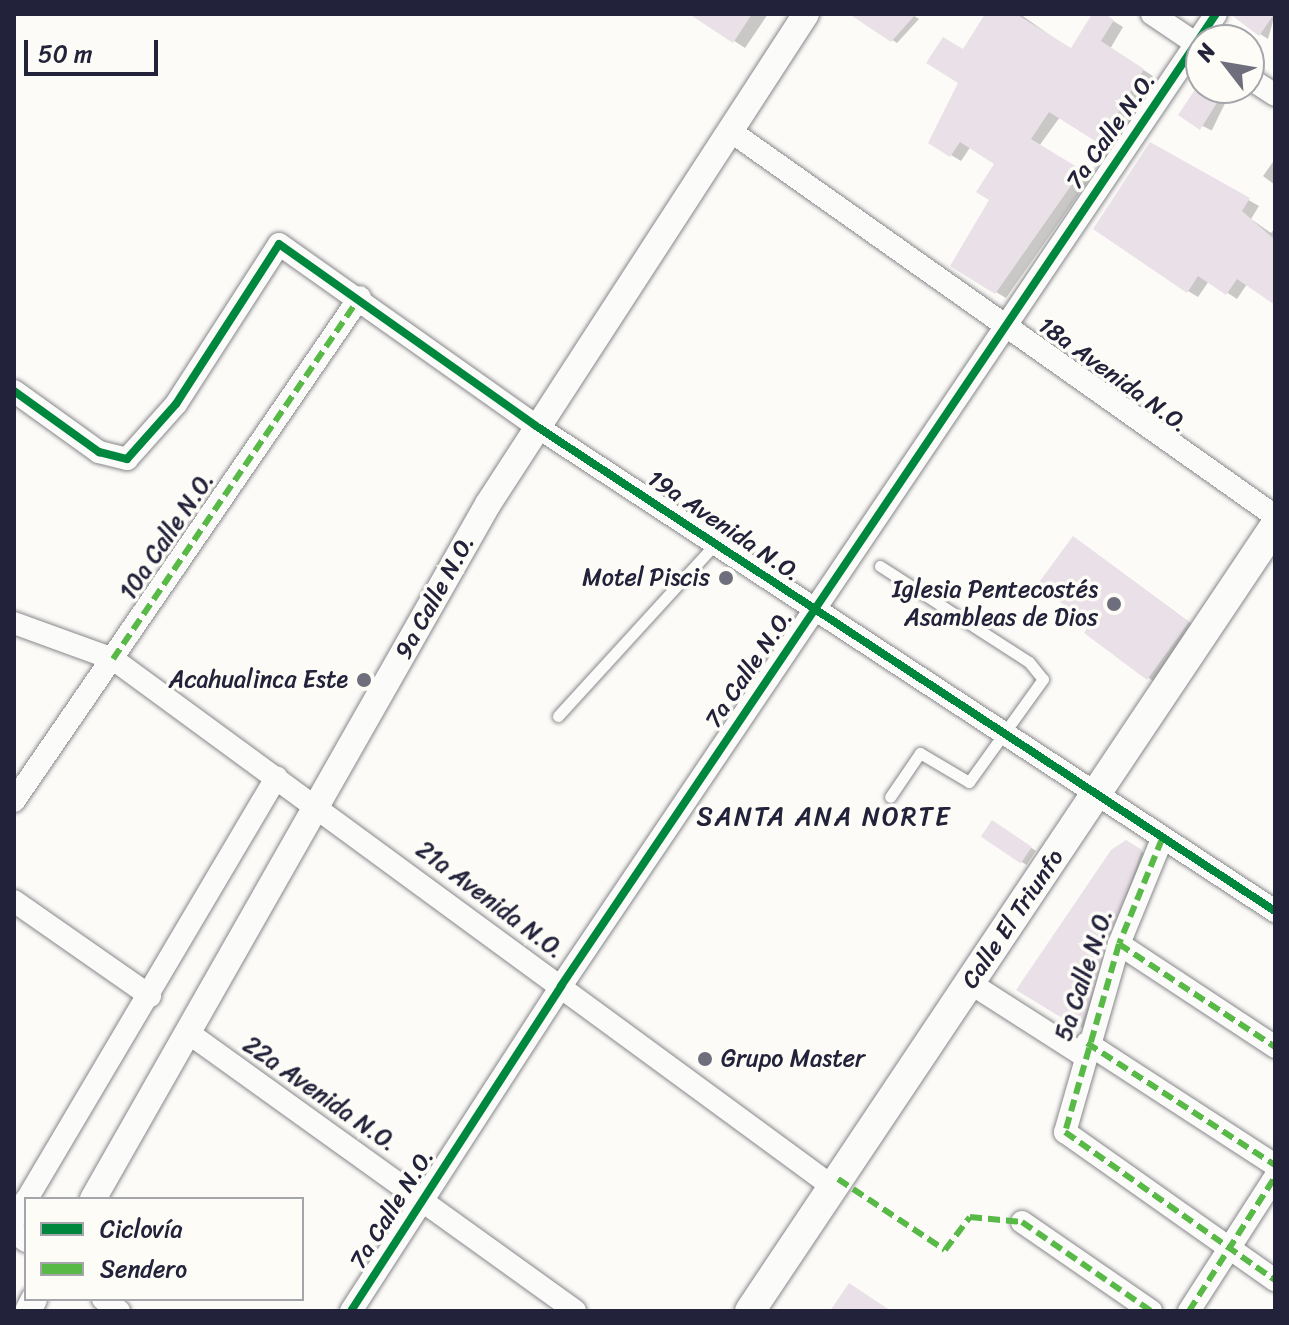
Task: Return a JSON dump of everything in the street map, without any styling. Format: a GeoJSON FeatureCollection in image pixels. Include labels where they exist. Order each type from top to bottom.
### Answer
{"type":"FeatureCollection","features":[{"type":"Feature","properties":{"kind":"main road","name":"Calle El Triunfo"},"geometry":{"type":"LineString","coordinates":[[750,1311],[1275,526]]}},
{"type":"Feature","properties":{"kind":"street","name":"9a Calle N.O."},"geometry":{"type":"LineString","coordinates":[[94,1197],[536,426],[806,14]]}},
{"type":"Feature","properties":{"kind":"street"},"geometry":{"type":"LineString","coordinates":[[1152,14],[1185,37]]}},
{"type":"Feature","properties":{"kind":"street","name":"7a Calle N.O."},"geometry":{"type":"LineString","coordinates":[[351,1311],[421,1198],[1004,321],[1185,64]]}},
{"type":"Feature","properties":{"kind":"street","name":"18a Avenida N.O."},"geometry":{"type":"LineString","coordinates":[[729,130],[1004,321],[1275,516]]}},
{"type":"Feature","properties":{"kind":"street","name":"19a Avenida N.O."},"geometry":{"type":"LineString","coordinates":[[14,391],[99,452],[127,459],[176,404],[279,244],[360,297],[536,426],[1005,737],[1275,911]]}},
{"type":"Feature","properties":{"kind":"street","name":"10a Calle N.O."},"geometry":{"type":"LineString","coordinates":[[14,801],[360,297]]}},
{"type":"Feature","properties":{"kind":"street","name":"21a Avenida N.O."},"geometry":{"type":"LineString","coordinates":[[14,623],[113,659],[320,807],[833,1187]]}},
{"type":"Feature","properties":{"kind":"street"},"geometry":{"type":"LineString","coordinates":[[28,1197],[150,996],[277,777]]}},
{"type":"Feature","properties":{"kind":"street","name":"5a Calle N.O."},"geometry":{"type":"LineString","coordinates":[[1162,839],[1119,944],[1086,1050],[1065,1132],[1229,1248]]}},
{"type":"Feature","properties":{"kind":"street"},"geometry":{"type":"LineString","coordinates":[[14,901],[150,996]]}},
{"type":"Feature","properties":{"kind":"street"},"geometry":{"type":"LineString","coordinates":[[1119,944],[1275,1047]]}},
{"type":"Feature","properties":{"kind":"street"},"geometry":{"type":"LineString","coordinates":[[970,983],[1275,1165]]}},
{"type":"Feature","properties":{"kind":"street","name":"22a Avenida N.O."},"geometry":{"type":"LineString","coordinates":[[190,1034],[575,1311]]}},
{"type":"Feature","properties":{"kind":"street"},"geometry":{"type":"LineString","coordinates":[[1189,1311],[1275,1177]]}},
{"type":"Feature","properties":{"kind":"street"},"geometry":{"type":"LineString","coordinates":[[1022,1222],[1151,1311]]}},
{"type":"Feature","properties":{"kind":"street"},"geometry":{"type":"LineString","coordinates":[[1229,1248],[1275,1280]]}},
{"type":"Feature","properties":{"kind":"lane"},"geometry":{"type":"LineString","coordinates":[[558,716],[715,544]]}},
{"type":"Feature","properties":{"kind":"lane"},"geometry":{"type":"LineString","coordinates":[[880,566],[1040,670],[1043,679],[1005,737],[969,782],[920,753],[890,797]]}},
{"type":"Feature","properties":{"kind":"building"},"geometry":{"type":"Polygon","coordinates":[[[689,14],[752,14],[733,43],[689,14]]]}},
{"type":"Feature","properties":{"kind":"building"},"geometry":{"type":"Polygon","coordinates":[[[849,14],[916,14],[891,42],[849,14]]]}},
{"type":"Feature","properties":{"kind":"building"},"geometry":{"type":"Polygon","coordinates":[[[985,14],[1016,14],[1071,48],[1092,14],[1105,14],[1114,20],[1101,41],[1144,69],[1100,144],[1049,112],[1031,139],[1082,170],[995,294],[950,266],[989,200],[976,192],[994,164],[960,142],[950,157],[928,143],[958,83],[926,63],[943,37],[963,49],[985,14]]]}},
{"type":"Feature","properties":{"kind":"building"},"geometry":{"type":"Polygon","coordinates":[[[1230,14],[1274,14],[1265,27],[1265,24],[1243,24],[1230,14]]]}},
{"type":"Feature","properties":{"kind":"building"},"geometry":{"type":"Polygon","coordinates":[[[1185,104],[1216,104],[1200,130],[1178,115],[1185,104]]]}},
{"type":"Feature","properties":{"kind":"building"},"geometry":{"type":"Polygon","coordinates":[[[1150,142],[1250,198],[1242,211],[1275,240],[1275,305],[1237,279],[1226,295],[1198,276],[1187,293],[1093,229],[1150,142]]]}},
{"type":"Feature","properties":{"kind":"building","name":"Iglesia Pentecostés Asambleas de Dios"},"geometry":{"type":"Polygon","coordinates":[[[1073,536],[1189,622],[1147,680],[1084,633],[1090,624],[1037,585],[1073,536]]]}},
{"type":"Feature","properties":{"kind":"building"},"geometry":{"type":"Polygon","coordinates":[[[992,820],[1032,847],[1021,863],[981,837],[992,820]]]}},
{"type":"Feature","properties":{"kind":"building"},"geometry":{"type":"Polygon","coordinates":[[[1126,840],[1142,850],[1080,1029],[1016,990],[1111,850],[1126,840]]]}},
{"type":"Feature","properties":{"kind":"building"},"geometry":{"type":"Polygon","coordinates":[[[849,1283],[891,1311],[830,1311],[849,1283]]]}},
{"type":"Feature","properties":{"kind":"marked path"},"geometry":{"type":"LineString","coordinates":[[113,659],[360,297]]}},
{"type":"Feature","properties":{"kind":"marked path"},"geometry":{"type":"LineString","coordinates":[[1162,839],[1119,944],[1065,1132],[1275,1280]]}},
{"type":"Feature","properties":{"kind":"marked path"},"geometry":{"type":"LineString","coordinates":[[1119,944],[1275,1047]]}},
{"type":"Feature","properties":{"kind":"marked path"},"geometry":{"type":"LineString","coordinates":[[1087,1043],[1275,1165]]}},
{"type":"Feature","properties":{"kind":"marked path"},"geometry":{"type":"LineString","coordinates":[[1189,1311],[1275,1177]]}},
{"type":"Feature","properties":{"kind":"marked path"},"geometry":{"type":"LineString","coordinates":[[838,1179],[945,1250],[970,1217],[1022,1222],[1151,1311]]}},
{"type":"Feature","properties":{"kind":"cycle path"},"geometry":{"type":"LineString","coordinates":[[351,1311],[561,986],[1216,14]]}},
{"type":"Feature","properties":{"kind":"cycle path"},"geometry":{"type":"LineString","coordinates":[[14,391],[99,452],[127,459],[176,404],[279,244],[536,426],[1275,911]]}},
{"type":"Feature","properties":{"kind":"place","name":"Motel Piscis"},"geometry":{"type":"Point","coordinates":[726,578]}},
{"type":"Feature","properties":{"kind":"place","name":"Iglesia Pentecostés Asambleas de Dios"},"geometry":{"type":"Point","coordinates":[1114,604]}},
{"type":"Feature","properties":{"kind":"place","name":"Acahualinca Este"},"geometry":{"type":"Point","coordinates":[364,680]}},
{"type":"Feature","properties":{"kind":"place","name":"Grupo Master"},"geometry":{"type":"Point","coordinates":[705,1059]}},
{"type":"Feature","properties":{"kind":"district","name":"SANTA ANA NORTE"},"geometry":{"type":"Point","coordinates":[824,817]}}]}
